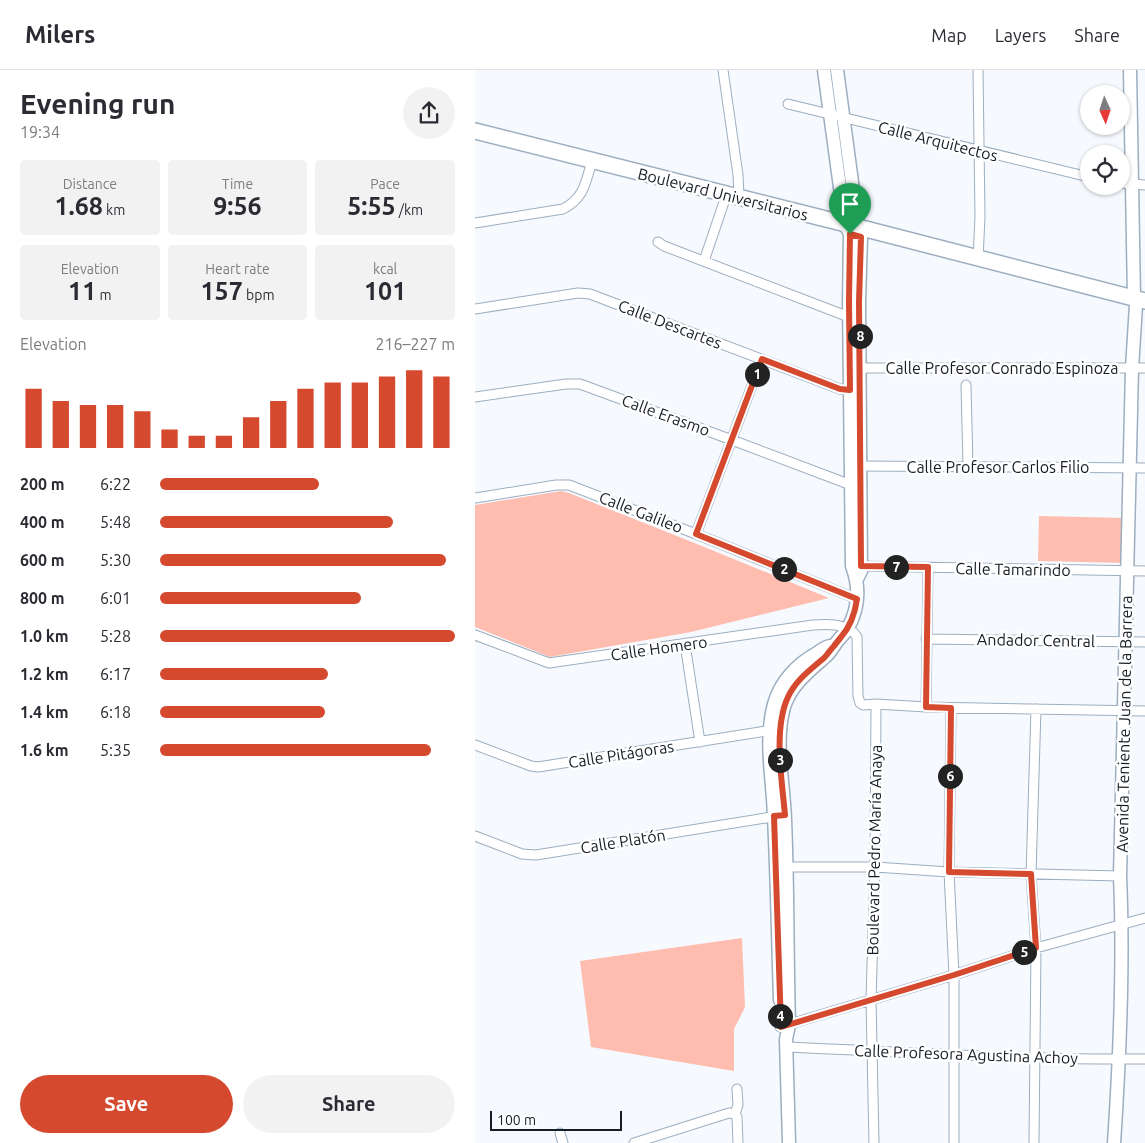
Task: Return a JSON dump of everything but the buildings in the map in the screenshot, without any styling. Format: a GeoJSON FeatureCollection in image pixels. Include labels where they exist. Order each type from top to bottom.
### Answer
{"type":"FeatureCollection","features":[{"type":"Feature","properties":{"kind":"main road","name":"Boulevard Universitarios"},"geometry":{"type":"LineString","coordinates":[[475,131],[739,198],[1054,286],[1140,303]]}},
{"type":"Feature","properties":{"kind":"main road","name":"Boulevard Universitarios"},"geometry":{"type":"LineString","coordinates":[[475,139],[724,202],[978,259],[1140,303]]}},
{"type":"Feature","properties":{"kind":"street"},"geometry":{"type":"LineString","coordinates":[[723,70],[738,175],[739,198]]}},
{"type":"Feature","properties":{"kind":"street"},"geometry":{"type":"LineString","coordinates":[[824,70],[830,114],[854,230],[849,317],[855,391],[856,566]]}},
{"type":"Feature","properties":{"kind":"street"},"geometry":{"type":"LineString","coordinates":[[837,70],[854,230],[859,302],[860,368],[855,391]]}},
{"type":"Feature","properties":{"kind":"street"},"geometry":{"type":"LineString","coordinates":[[978,70],[980,217],[978,259]]}},
{"type":"Feature","properties":{"kind":"street","name":"Avenida Teniente Juan de la Barrera"},"geometry":{"type":"LineString","coordinates":[[1114,1143],[1119,1059],[1122,924],[1120,876],[1130,468],[1139,368],[1140,303],[1133,184],[1130,70]]}},
{"type":"Feature","properties":{"kind":"street","name":"Calle Arquitectos"},"geometry":{"type":"LineString","coordinates":[[788,104],[1080,175]]}},
{"type":"Feature","properties":{"kind":"street"},"geometry":{"type":"LineString","coordinates":[[475,223],[563,209],[574,202],[580,195],[590,168]]}},
{"type":"Feature","properties":{"kind":"street"},"geometry":{"type":"LineString","coordinates":[[704,261],[724,202]]}},
{"type":"Feature","properties":{"kind":"street"},"geometry":{"type":"LineString","coordinates":[[658,242],[664,246],[849,317]]}},
{"type":"Feature","properties":{"kind":"street","name":"Calle Descartes"},"geometry":{"type":"LineString","coordinates":[[475,309],[586,293],[599,296],[840,389],[855,391]]}},
{"type":"Feature","properties":{"kind":"street"},"geometry":{"type":"LineString","coordinates":[[696,534],[762,359]]}},
{"type":"Feature","properties":{"kind":"street","name":"Calle Profesor Conrado Espinoza"},"geometry":{"type":"LineString","coordinates":[[860,368],[1139,368]]}},
{"type":"Feature","properties":{"kind":"street","name":"Calle Erasmo"},"geometry":{"type":"LineString","coordinates":[[475,397],[566,384],[580,384],[851,486]]}},
{"type":"Feature","properties":{"kind":"street"},"geometry":{"type":"LineString","coordinates":[[967,385],[967,466]]}},
{"type":"Feature","properties":{"kind":"street"},"geometry":{"type":"LineString","coordinates":[[789,1143],[780,816],[769,755],[775,730],[775,702],[779,691],[787,678],[807,658],[826,647],[833,646],[848,628],[855,612],[857,579],[851,486],[855,466]]}},
{"type":"Feature","properties":{"kind":"street","name":"Calle Profesor Carlos Filio"},"geometry":{"type":"LineString","coordinates":[[855,466],[1145,468]]}},
{"type":"Feature","properties":{"kind":"street","name":"Calle Galileo"},"geometry":{"type":"LineString","coordinates":[[475,498],[556,485],[569,485],[857,599]]}},
{"type":"Feature","properties":{"kind":"street","name":"Calle Tamarindo"},"geometry":{"type":"LineString","coordinates":[[856,566],[1145,571]]}},
{"type":"Feature","properties":{"kind":"street"},"geometry":{"type":"LineString","coordinates":[[926,707],[928,567]]}},
{"type":"Feature","properties":{"kind":"street","name":"Calle Homero"},"geometry":{"type":"LineString","coordinates":[[475,635],[549,663],[813,625],[827,624],[848,628]]}},
{"type":"Feature","properties":{"kind":"street"},"geometry":{"type":"LineString","coordinates":[[848,628],[857,637],[858,699],[863,705],[1145,711]]}},
{"type":"Feature","properties":{"kind":"street","name":"Andador Central"},"geometry":{"type":"LineString","coordinates":[[926,638],[1145,642]]}},
{"type":"Feature","properties":{"kind":"street"},"geometry":{"type":"LineString","coordinates":[[685,644],[700,742]]}},
{"type":"Feature","properties":{"kind":"street","name":"Boulevard Pedro María Anaya"},"geometry":{"type":"LineString","coordinates":[[874,1143],[871,1000],[877,704]]}},
{"type":"Feature","properties":{"kind":"street"},"geometry":{"type":"LineString","coordinates":[[951,708],[949,872],[954,975],[954,1143]]}},
{"type":"Feature","properties":{"kind":"street"},"geometry":{"type":"LineString","coordinates":[[1034,1143],[1036,948],[1031,874],[1036,709]]}},
{"type":"Feature","properties":{"kind":"street","name":"Calle Pitágoras"},"geometry":{"type":"LineString","coordinates":[[475,745],[531,766],[538,766],[775,730]]}},
{"type":"Feature","properties":{"kind":"street","name":"Calle Platón"},"geometry":{"type":"LineString","coordinates":[[475,836],[522,854],[536,855],[780,816]]}},
{"type":"Feature","properties":{"kind":"street"},"geometry":{"type":"LineString","coordinates":[[781,867],[875,866],[949,872],[1120,876]]}},
{"type":"Feature","properties":{"kind":"street"},"geometry":{"type":"LineString","coordinates":[[785,1034],[871,1000],[1036,948],[1145,918]]}},
{"type":"Feature","properties":{"kind":"street","name":"Calle Profesora Agustina Achoy"},"geometry":{"type":"LineString","coordinates":[[785,1034],[872,1050],[1035,1058],[1145,1059]]}},
{"type":"Feature","properties":{"kind":"street"},"geometry":{"type":"LineString","coordinates":[[737,1089],[738,1105],[735,1114],[737,1117],[738,1143]]}},
{"type":"Feature","properties":{"kind":"street"},"geometry":{"type":"LineString","coordinates":[[634,1143],[729,1113],[735,1114]]}},
{"type":"Feature","properties":{"kind":"street"},"geometry":{"type":"LineString","coordinates":[[560,1133],[563,1143]]}},
{"type":"Feature","properties":{"kind":"shaded area"},"geometry":{"type":"Polygon","coordinates":[[[561,491],[829,598],[691,632],[550,657],[475,627],[475,505],[561,491]]]}},
{"type":"Feature","properties":{"kind":"shaded area"},"geometry":{"type":"Polygon","coordinates":[[[1039,516],[1124,518],[1126,563],[1038,561],[1039,516]]]}},
{"type":"Feature","properties":{"kind":"shaded area"},"geometry":{"type":"Polygon","coordinates":[[[742,938],[745,1007],[734,1029],[734,1071],[591,1047],[580,961],[742,938]]]}},
{"type":"Feature","properties":{"kind":"route"},"geometry":{"type":"LineString","coordinates":[[850,234],[861,237],[859,302],[861,566],[928,567],[926,707],[951,708],[949,872],[1031,874],[1036,948],[954,975],[781,1027],[774,816],[785,815],[780,756],[782,717],[789,696],[803,676],[830,652],[848,628],[855,612],[857,599],[696,534],[762,359],[840,389],[850,390],[850,234]]}}]}
